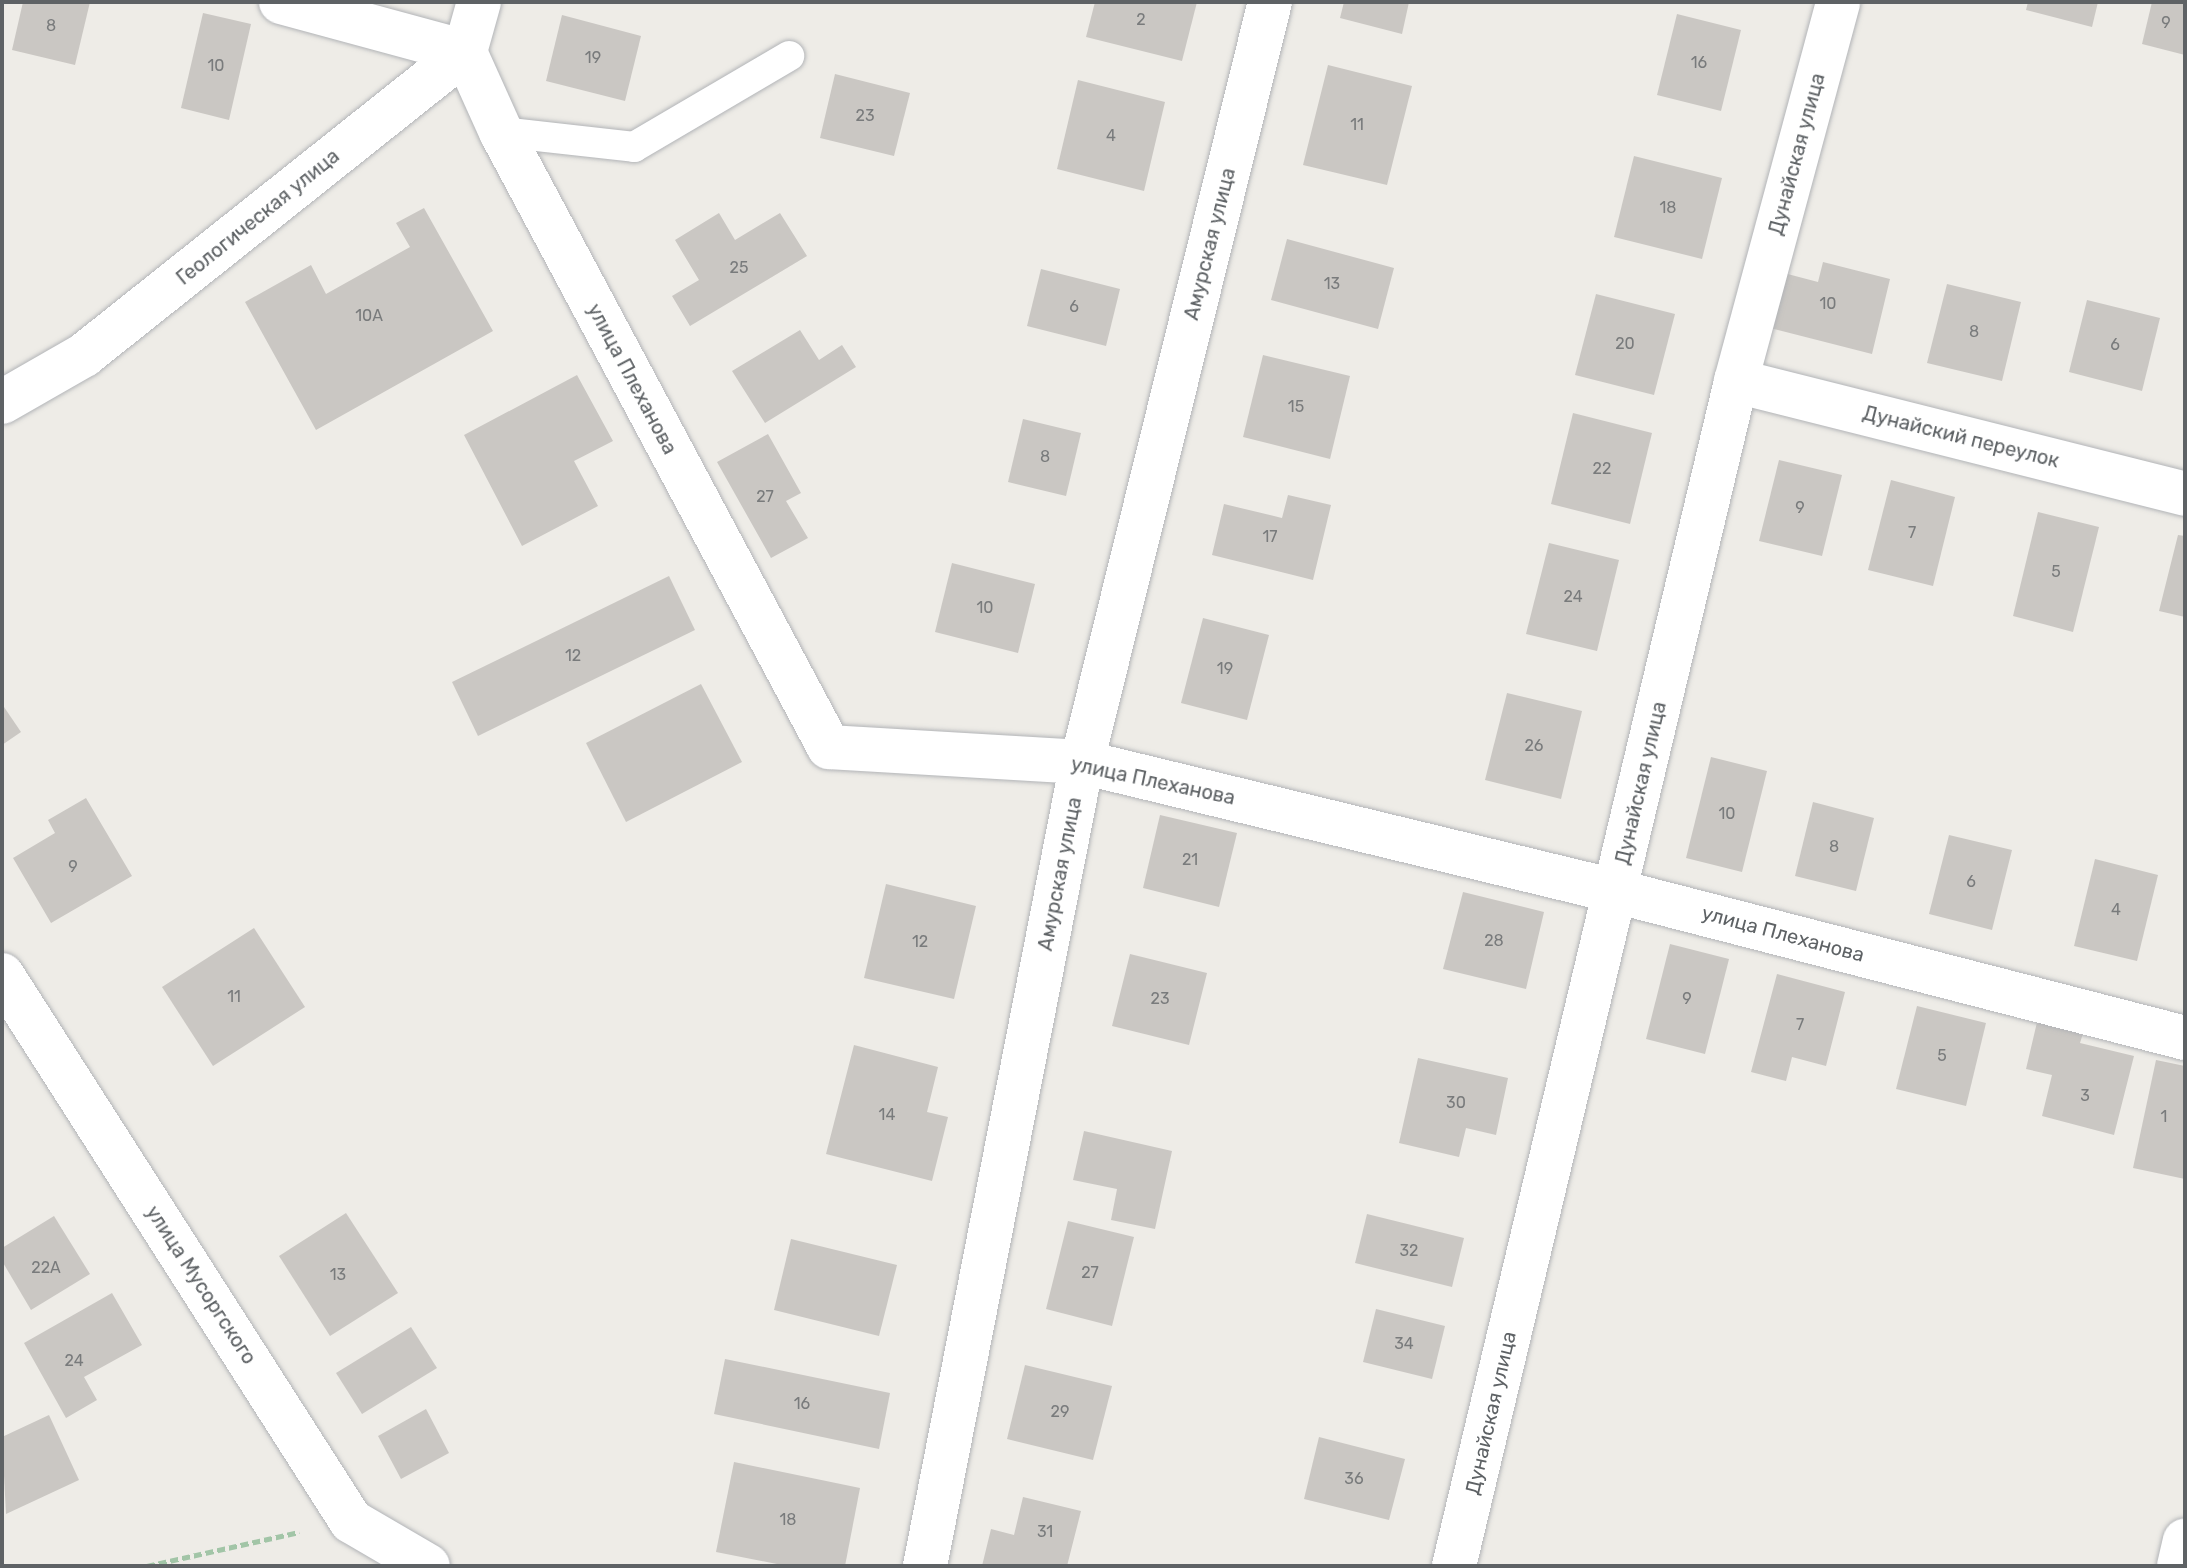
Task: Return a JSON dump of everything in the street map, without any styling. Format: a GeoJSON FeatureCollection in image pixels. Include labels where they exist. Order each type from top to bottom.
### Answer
{"type":"FeatureCollection","features":[{"type":"Feature","properties":{"kind":"street"},"geometry":{"type":"LineString","coordinates":[[281,2],[465,52],[479,2]]}},
{"type":"Feature","properties":{"kind":"street","name":"Амурская улица"},"geometry":{"type":"LineString","coordinates":[[925,1566],[1082,762],[1270,2]]}},
{"type":"Feature","properties":{"kind":"street","name":"Дунайская улица"},"geometry":{"type":"LineString","coordinates":[[1454,1566],[1736,381],[1838,2]]}},
{"type":"Feature","properties":{"kind":"street","name":"улица Плеханова"},"geometry":{"type":"LineString","coordinates":[[465,52],[501,132],[829,747],[1082,762],[1615,891],[2185,1038]]}},
{"type":"Feature","properties":{"kind":"street","name":"Геологическая улица"},"geometry":{"type":"LineString","coordinates":[[2,402],[84,355],[465,52]]}},
{"type":"Feature","properties":{"kind":"street","name":"Дунайский переулок"},"geometry":{"type":"LineString","coordinates":[[1736,381],[2185,494]]}},
{"type":"Feature","properties":{"kind":"street","name":"улица Мусоргского"},"geometry":{"type":"LineString","coordinates":[[2,975],[351,1521],[428,1566]]}},
{"type":"Feature","properties":{"kind":"street"},"geometry":{"type":"LineString","coordinates":[[2179,1566],[2185,1541]]}},
{"type":"Feature","properties":{"kind":"lane"},"geometry":{"type":"LineString","coordinates":[[501,132],[634,147],[789,56]]}},
{"type":"Feature","properties":{"kind":"path"},"geometry":{"type":"LineString","coordinates":[[147,1566],[351,1521]]}},
{"type":"Feature","properties":{"kind":"building"},"geometry":{"type":"Polygon","coordinates":[[[23,2],[90,2],[75,65],[12,50],[23,2]]]}},
{"type":"Feature","properties":{"kind":"building"},"geometry":{"type":"Polygon","coordinates":[[[1095,2],[1197,2],[1182,61],[1086,37],[1095,2]]]}},
{"type":"Feature","properties":{"kind":"building"},"geometry":{"type":"Polygon","coordinates":[[[1344,2],[1409,2],[1402,34],[1340,18],[1344,2]]]}},
{"type":"Feature","properties":{"kind":"building"},"geometry":{"type":"Polygon","coordinates":[[[2028,2],[2098,2],[2092,27],[2026,10],[2028,2]]]}},
{"type":"Feature","properties":{"kind":"building"},"geometry":{"type":"Polygon","coordinates":[[[2152,2],[2185,2],[2185,55],[2142,44],[2152,2]]]}},
{"type":"Feature","properties":{"kind":"building"},"geometry":{"type":"Polygon","coordinates":[[[203,13],[251,24],[229,120],[181,108],[203,13]]]}},
{"type":"Feature","properties":{"kind":"building"},"geometry":{"type":"Polygon","coordinates":[[[1677,14],[1741,30],[1721,111],[1657,95],[1677,14]]]}},
{"type":"Feature","properties":{"kind":"building"},"geometry":{"type":"Polygon","coordinates":[[[562,15],[641,36],[625,101],[546,81],[562,15]]]}},
{"type":"Feature","properties":{"kind":"building"},"geometry":{"type":"Polygon","coordinates":[[[1328,65],[1412,86],[1387,185],[1303,165],[1328,65]]]}},
{"type":"Feature","properties":{"kind":"building"},"geometry":{"type":"Polygon","coordinates":[[[835,74],[910,93],[894,156],[820,138],[835,74]]]}},
{"type":"Feature","properties":{"kind":"building"},"geometry":{"type":"Polygon","coordinates":[[[1078,80],[1165,102],[1144,191],[1057,169],[1078,80]]]}},
{"type":"Feature","properties":{"kind":"building"},"geometry":{"type":"Polygon","coordinates":[[[1634,156],[1722,178],[1702,259],[1614,237],[1634,156]]]}},
{"type":"Feature","properties":{"kind":"building"},"geometry":{"type":"Polygon","coordinates":[[[424,208],[493,331],[316,430],[245,302],[311,265],[326,294],[410,247],[396,223],[424,208]]]}},
{"type":"Feature","properties":{"kind":"building"},"geometry":{"type":"Polygon","coordinates":[[[719,213],[735,240],[780,213],[807,256],[690,326],[672,296],[699,280],[675,240],[719,213]]]}},
{"type":"Feature","properties":{"kind":"building"},"geometry":{"type":"Polygon","coordinates":[[[1287,239],[1394,268],[1378,329],[1271,300],[1287,239]]]}},
{"type":"Feature","properties":{"kind":"building"},"geometry":{"type":"Polygon","coordinates":[[[1823,262],[1890,279],[1872,354],[1766,327],[1780,272],[1818,282],[1823,262]]]}},
{"type":"Feature","properties":{"kind":"building"},"geometry":{"type":"Polygon","coordinates":[[[1041,269],[1120,289],[1106,346],[1027,326],[1041,269]]]}},
{"type":"Feature","properties":{"kind":"building"},"geometry":{"type":"Polygon","coordinates":[[[1947,284],[2021,302],[2002,381],[1927,363],[1947,284]]]}},
{"type":"Feature","properties":{"kind":"building"},"geometry":{"type":"Polygon","coordinates":[[[1596,294],[1675,314],[1654,395],[1575,375],[1596,294]]]}},
{"type":"Feature","properties":{"kind":"building"},"geometry":{"type":"Polygon","coordinates":[[[2087,300],[2160,318],[2142,391],[2069,372],[2087,300]]]}},
{"type":"Feature","properties":{"kind":"building"},"geometry":{"type":"Polygon","coordinates":[[[800,330],[819,360],[842,345],[856,367],[765,423],[732,371],[800,330]]]}},
{"type":"Feature","properties":{"kind":"building"},"geometry":{"type":"Polygon","coordinates":[[[1263,355],[1350,376],[1330,459],[1243,437],[1263,355]]]}},
{"type":"Feature","properties":{"kind":"building"},"geometry":{"type":"Polygon","coordinates":[[[577,375],[613,441],[574,461],[598,506],[522,546],[464,435],[577,375]]]}},
{"type":"Feature","properties":{"kind":"building"},"geometry":{"type":"Polygon","coordinates":[[[1573,413],[1652,433],[1630,524],[1551,504],[1573,413]]]}},
{"type":"Feature","properties":{"kind":"building"},"geometry":{"type":"Polygon","coordinates":[[[1023,419],[1081,433],[1066,496],[1008,482],[1023,419]]]}},
{"type":"Feature","properties":{"kind":"building"},"geometry":{"type":"Polygon","coordinates":[[[768,434],[801,493],[786,501],[808,538],[771,558],[717,462],[768,434]]]}},
{"type":"Feature","properties":{"kind":"building"},"geometry":{"type":"Polygon","coordinates":[[[1779,460],[1842,475],[1822,556],[1759,541],[1779,460]]]}},
{"type":"Feature","properties":{"kind":"building"},"geometry":{"type":"Polygon","coordinates":[[[1891,480],[1955,497],[1933,586],[1868,570],[1891,480]]]}},
{"type":"Feature","properties":{"kind":"building"},"geometry":{"type":"Polygon","coordinates":[[[1288,495],[1331,505],[1313,580],[1212,555],[1224,504],[1282,518],[1288,495]]]}},
{"type":"Feature","properties":{"kind":"building"},"geometry":{"type":"Polygon","coordinates":[[[2038,512],[2099,527],[2073,632],[2013,616],[2038,512]]]}},
{"type":"Feature","properties":{"kind":"building"},"geometry":{"type":"Polygon","coordinates":[[[2178,535],[2185,536],[2185,617],[2159,611],[2178,535]]]}},
{"type":"Feature","properties":{"kind":"building"},"geometry":{"type":"Polygon","coordinates":[[[1549,543],[1619,560],[1597,651],[1526,634],[1549,543]]]}},
{"type":"Feature","properties":{"kind":"building"},"geometry":{"type":"Polygon","coordinates":[[[952,563],[1035,584],[1018,653],[935,632],[952,563]]]}},
{"type":"Feature","properties":{"kind":"building"},"geometry":{"type":"Polygon","coordinates":[[[669,576],[695,630],[478,736],[452,682],[669,576]]]}},
{"type":"Feature","properties":{"kind":"building"},"geometry":{"type":"Polygon","coordinates":[[[1203,618],[1269,635],[1247,720],[1181,703],[1203,618]]]}},
{"type":"Feature","properties":{"kind":"building"},"geometry":{"type":"Polygon","coordinates":[[[701,684],[742,762],[626,822],[586,743],[701,684]]]}},
{"type":"Feature","properties":{"kind":"building"},"geometry":{"type":"Polygon","coordinates":[[[1507,693],[1582,711],[1561,799],[1485,780],[1507,693]]]}},
{"type":"Feature","properties":{"kind":"building"},"geometry":{"type":"Polygon","coordinates":[[[2,704],[21,732],[2,745],[2,704]]]}},
{"type":"Feature","properties":{"kind":"building"},"geometry":{"type":"Polygon","coordinates":[[[1711,757],[1767,771],[1742,872],[1686,858],[1711,757]]]}},
{"type":"Feature","properties":{"kind":"building"},"geometry":{"type":"Polygon","coordinates":[[[86,798],[132,876],[51,923],[13,858],[55,833],[48,820],[86,798]]]}},
{"type":"Feature","properties":{"kind":"building"},"geometry":{"type":"Polygon","coordinates":[[[1813,802],[1874,818],[1856,891],[1795,876],[1813,802]]]}},
{"type":"Feature","properties":{"kind":"building"},"geometry":{"type":"Polygon","coordinates":[[[1160,815],[1237,833],[1219,907],[1143,888],[1160,815]]]}},
{"type":"Feature","properties":{"kind":"building"},"geometry":{"type":"Polygon","coordinates":[[[1949,835],[2012,850],[1992,930],[1929,914],[1949,835]]]}},
{"type":"Feature","properties":{"kind":"building"},"geometry":{"type":"Polygon","coordinates":[[[2095,859],[2158,875],[2137,961],[2074,946],[2095,859]]]}},
{"type":"Feature","properties":{"kind":"building"},"geometry":{"type":"Polygon","coordinates":[[[886,884],[976,906],[954,999],[864,978],[886,884]]]}},
{"type":"Feature","properties":{"kind":"building"},"geometry":{"type":"Polygon","coordinates":[[[1463,892],[1544,912],[1526,989],[1443,969],[1463,892]]]}},
{"type":"Feature","properties":{"kind":"building"},"geometry":{"type":"Polygon","coordinates":[[[254,928],[305,1007],[213,1066],[162,987],[254,928]]]}},
{"type":"Feature","properties":{"kind":"building"},"geometry":{"type":"Polygon","coordinates":[[[1670,944],[1729,959],[1705,1054],[1646,1039],[1670,944]]]}},
{"type":"Feature","properties":{"kind":"building"},"geometry":{"type":"Polygon","coordinates":[[[1130,954],[1207,973],[1189,1045],[1112,1026],[1130,954]]]}},
{"type":"Feature","properties":{"kind":"building"},"geometry":{"type":"Polygon","coordinates":[[[1777,974],[1845,992],[1826,1066],[1792,1057],[1786,1081],[1751,1072],[1777,974]]]}},
{"type":"Feature","properties":{"kind":"building"},"geometry":{"type":"Polygon","coordinates":[[[1917,1006],[1986,1023],[1966,1106],[1896,1089],[1917,1006]]]}},
{"type":"Feature","properties":{"kind":"building"},"geometry":{"type":"Polygon","coordinates":[[[2038,1018],[2084,1030],[2080,1043],[2134,1056],[2114,1135],[2042,1116],[2052,1075],[2026,1069],[2038,1018]]]}},
{"type":"Feature","properties":{"kind":"building"},"geometry":{"type":"Polygon","coordinates":[[[854,1045],[938,1067],[927,1112],[948,1117],[932,1181],[826,1154],[854,1045]]]}},
{"type":"Feature","properties":{"kind":"building"},"geometry":{"type":"Polygon","coordinates":[[[1418,1058],[1508,1078],[1496,1135],[1466,1128],[1459,1157],[1399,1143],[1418,1058]]]}},
{"type":"Feature","properties":{"kind":"building"},"geometry":{"type":"Polygon","coordinates":[[[2156,1060],[2185,1066],[2185,1179],[2133,1168],[2156,1060]]]}},
{"type":"Feature","properties":{"kind":"building"},"geometry":{"type":"Polygon","coordinates":[[[1084,1131],[1172,1151],[1155,1229],[1111,1220],[1117,1189],[1073,1180],[1084,1131]]]}},
{"type":"Feature","properties":{"kind":"building"},"geometry":{"type":"Polygon","coordinates":[[[346,1213],[398,1293],[330,1336],[279,1256],[346,1213]]]}},
{"type":"Feature","properties":{"kind":"building"},"geometry":{"type":"Polygon","coordinates":[[[1367,1214],[1464,1238],[1452,1287],[1355,1263],[1367,1214]]]}},
{"type":"Feature","properties":{"kind":"building"},"geometry":{"type":"Polygon","coordinates":[[[54,1216],[90,1274],[31,1310],[2,1261],[2,1248],[54,1216]]]}},
{"type":"Feature","properties":{"kind":"building"},"geometry":{"type":"Polygon","coordinates":[[[1068,1221],[1134,1237],[1112,1326],[1046,1309],[1068,1221]]]}},
{"type":"Feature","properties":{"kind":"building"},"geometry":{"type":"Polygon","coordinates":[[[791,1239],[897,1265],[879,1336],[774,1310],[791,1239]]]}},
{"type":"Feature","properties":{"kind":"building"},"geometry":{"type":"Polygon","coordinates":[[[112,1293],[142,1345],[84,1377],[97,1400],[66,1418],[24,1343],[112,1293]]]}},
{"type":"Feature","properties":{"kind":"building"},"geometry":{"type":"Polygon","coordinates":[[[1376,1309],[1445,1326],[1432,1379],[1363,1362],[1376,1309]]]}},
{"type":"Feature","properties":{"kind":"building"},"geometry":{"type":"Polygon","coordinates":[[[411,1327],[437,1368],[362,1414],[336,1373],[411,1327]]]}},
{"type":"Feature","properties":{"kind":"building"},"geometry":{"type":"Polygon","coordinates":[[[725,1359],[890,1393],[879,1449],[714,1414],[725,1359]]]}},
{"type":"Feature","properties":{"kind":"building"},"geometry":{"type":"Polygon","coordinates":[[[1025,1365],[1112,1386],[1093,1460],[1007,1439],[1025,1365]]]}},
{"type":"Feature","properties":{"kind":"building"},"geometry":{"type":"Polygon","coordinates":[[[426,1409],[449,1453],[401,1479],[378,1436],[426,1409]]]}},
{"type":"Feature","properties":{"kind":"building"},"geometry":{"type":"Polygon","coordinates":[[[49,1415],[79,1480],[6,1514],[2,1437],[49,1415]]]}},
{"type":"Feature","properties":{"kind":"building"},"geometry":{"type":"Polygon","coordinates":[[[1319,1437],[1405,1459],[1389,1520],[1304,1499],[1319,1437]]]}},
{"type":"Feature","properties":{"kind":"building"},"geometry":{"type":"Polygon","coordinates":[[[734,1462],[860,1488],[845,1566],[787,1566],[716,1552],[734,1462]]]}},
{"type":"Feature","properties":{"kind":"building"},"geometry":{"type":"Polygon","coordinates":[[[1023,1497],[1081,1511],[1067,1566],[982,1566],[991,1529],[1014,1535],[1023,1497]]]}}]}
